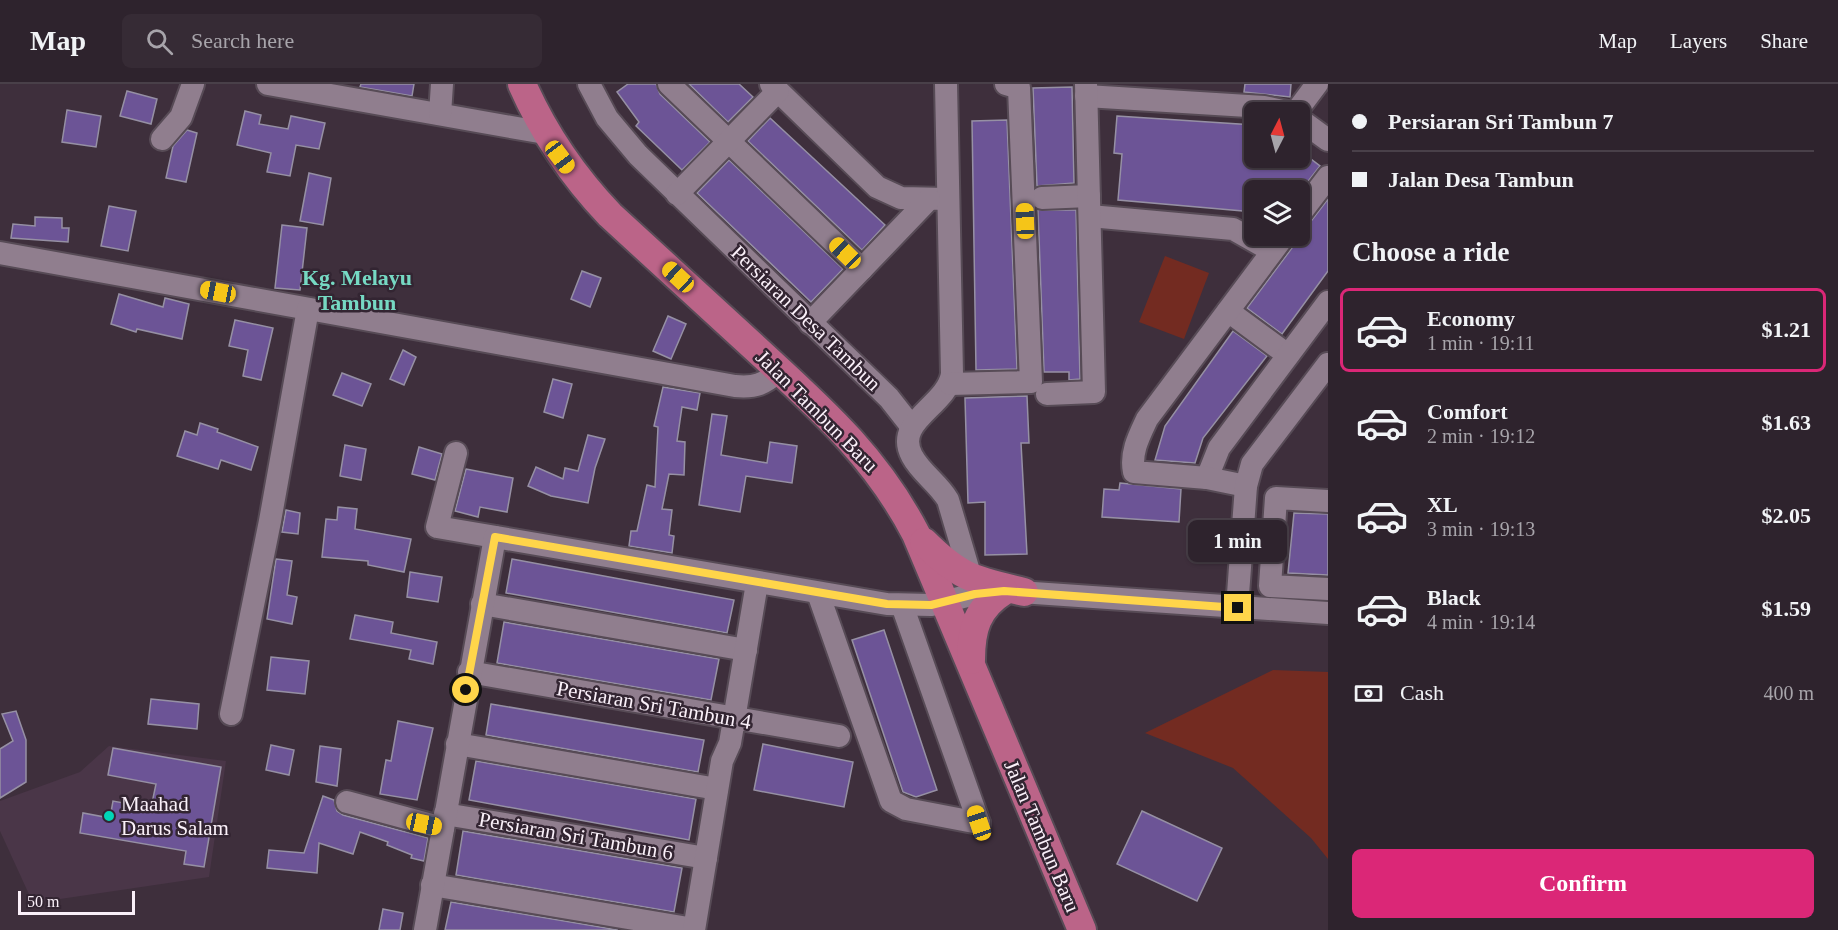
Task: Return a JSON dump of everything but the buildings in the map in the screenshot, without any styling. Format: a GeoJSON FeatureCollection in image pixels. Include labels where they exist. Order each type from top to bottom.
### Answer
{"type":"FeatureCollection","features":[{"type":"Feature","properties":{"kind":"main road","name":"Jalan Tambun Baru"},"geometry":{"type":"LineString","coordinates":[[522,84],[545,133],[582,186],[865,455],[899,501],[945,602],[1079,929]]}},
{"type":"Feature","properties":{"kind":"main road"},"geometry":{"type":"LineString","coordinates":[[916,534],[955,570],[971,578],[1014,592]]}},
{"type":"Feature","properties":{"kind":"main road"},"geometry":{"type":"LineString","coordinates":[[971,665],[972,633],[975,623],[987,604],[1014,592]]}},
{"type":"Feature","properties":{"kind":"street"},"geometry":{"type":"LineString","coordinates":[[162,139],[181,117],[193,84]]}},
{"type":"Feature","properties":{"kind":"street"},"geometry":{"type":"LineString","coordinates":[[268,84],[545,133]]}},
{"type":"Feature","properties":{"kind":"street"},"geometry":{"type":"LineString","coordinates":[[440,114],[442,84]]}},
{"type":"Feature","properties":{"kind":"street","name":"Persiaran Desa Tambun"},"geometry":{"type":"LineString","coordinates":[[589,84],[607,118],[621,137],[889,398],[911,426]]}},
{"type":"Feature","properties":{"kind":"street"},"geometry":{"type":"LineString","coordinates":[[669,84],[862,269]]}},
{"type":"Feature","properties":{"kind":"street"},"geometry":{"type":"LineString","coordinates":[[946,84],[938,199],[950,384],[939,400],[911,426],[907,444],[910,454],[948,500],[971,578]]}},
{"type":"Feature","properties":{"kind":"street"},"geometry":{"type":"LineString","coordinates":[[950,384],[1031,382],[1019,88],[1006,84]]}},
{"type":"Feature","properties":{"kind":"street"},"geometry":{"type":"LineString","coordinates":[[1304,102],[1317,84]]}},
{"type":"Feature","properties":{"kind":"street"},"geometry":{"type":"LineString","coordinates":[[677,194],[729,141],[774,88],[877,187],[901,198],[938,199]]}},
{"type":"Feature","properties":{"kind":"street"},"geometry":{"type":"LineString","coordinates":[[1047,393],[1094,392],[1086,90],[1244,105]]}},
{"type":"Feature","properties":{"kind":"street"},"geometry":{"type":"LineString","coordinates":[[1310,127],[1328,140]]}},
{"type":"Feature","properties":{"kind":"street"},"geometry":{"type":"LineString","coordinates":[[1310,201],[1328,177]]}},
{"type":"Feature","properties":{"kind":"street"},"geometry":{"type":"LineString","coordinates":[[1042,198],[1244,232]]}},
{"type":"Feature","properties":{"kind":"street"},"geometry":{"type":"LineString","coordinates":[[810,323],[862,269],[938,199]]}},
{"type":"Feature","properties":{"kind":"street"},"geometry":{"type":"LineString","coordinates":[[1246,486],[1207,478],[1134,472],[1132,464],[1136,440],[1147,419],[1276,246]]}},
{"type":"Feature","properties":{"kind":"street"},"geometry":{"type":"LineString","coordinates":[[0,252],[735,386],[753,388],[763,385],[779,371]]}},
{"type":"Feature","properties":{"kind":"street"},"geometry":{"type":"LineString","coordinates":[[1207,478],[1219,448],[1328,302]]}},
{"type":"Feature","properties":{"kind":"street"},"geometry":{"type":"LineString","coordinates":[[231,714],[273,510],[308,309]]}},
{"type":"Feature","properties":{"kind":"street"},"geometry":{"type":"LineString","coordinates":[[1228,311],[1288,356]]}},
{"type":"Feature","properties":{"kind":"street"},"geometry":{"type":"LineString","coordinates":[[1238,608],[1246,486],[1252,464],[1328,364]]}},
{"type":"Feature","properties":{"kind":"street"},"geometry":{"type":"LineString","coordinates":[[456,453],[437,527],[758,583],[902,605],[945,602],[982,593],[1014,592],[1328,614]]}},
{"type":"Feature","properties":{"kind":"street"},"geometry":{"type":"LineString","coordinates":[[1328,501],[1276,498],[1270,586],[1328,590]]}},
{"type":"Feature","properties":{"kind":"street"},"geometry":{"type":"LineString","coordinates":[[424,930],[495,537]]}},
{"type":"Feature","properties":{"kind":"street"},"geometry":{"type":"LineString","coordinates":[[432,885],[694,930],[722,761],[730,743],[735,719],[758,583]]}},
{"type":"Feature","properties":{"kind":"street"},"geometry":{"type":"LineString","coordinates":[[818,593],[891,801],[906,809],[979,823],[902,605]]}},
{"type":"Feature","properties":{"kind":"street"},"geometry":{"type":"LineString","coordinates":[[482,604],[746,650]]}},
{"type":"Feature","properties":{"kind":"street","name":"Persiaran Sri Tambun 4"},"geometry":{"type":"LineString","coordinates":[[470,672],[839,736]]}},
{"type":"Feature","properties":{"kind":"street"},"geometry":{"type":"LineString","coordinates":[[457,744],[717,789]]}},
{"type":"Feature","properties":{"kind":"street","name":"Persiaran Sri Tambun 6"},"geometry":{"type":"LineString","coordinates":[[347,802],[444,821],[706,858]]}},
{"type":"Feature","properties":{"kind":"shaded area"},"geometry":{"type":"Polygon","coordinates":[[[1165,256],[1209,273],[1184,339],[1139,322],[1165,256]]]}},
{"type":"Feature","properties":{"kind":"shaded area"},"geometry":{"type":"Polygon","coordinates":[[[1273,670],[1328,672],[1328,859],[1311,838],[1233,768],[1145,733],[1273,670]]]}},
{"type":"Feature","properties":{"kind":"shaded area","name":"Maahad Darus Salam"},"geometry":{"type":"Polygon","coordinates":[[[109,746],[226,761],[209,877],[33,903],[0,831],[0,801],[80,772],[109,746]]]}},
{"type":"Feature","properties":{"kind":"place","name":"Maahad Darus Salam"},"geometry":{"type":"Point","coordinates":[109,816]}},
{"type":"Feature","properties":{"kind":"district","name":"Kg. Melayu Tambun"},"geometry":{"type":"Point","coordinates":[357,290]}},
{"type":"Feature","properties":{"kind":"route"},"geometry":{"type":"LineString","coordinates":[[466,690],[495,537],[887,604],[931,605],[975,594],[1004,591],[1238,608]]}}]}
